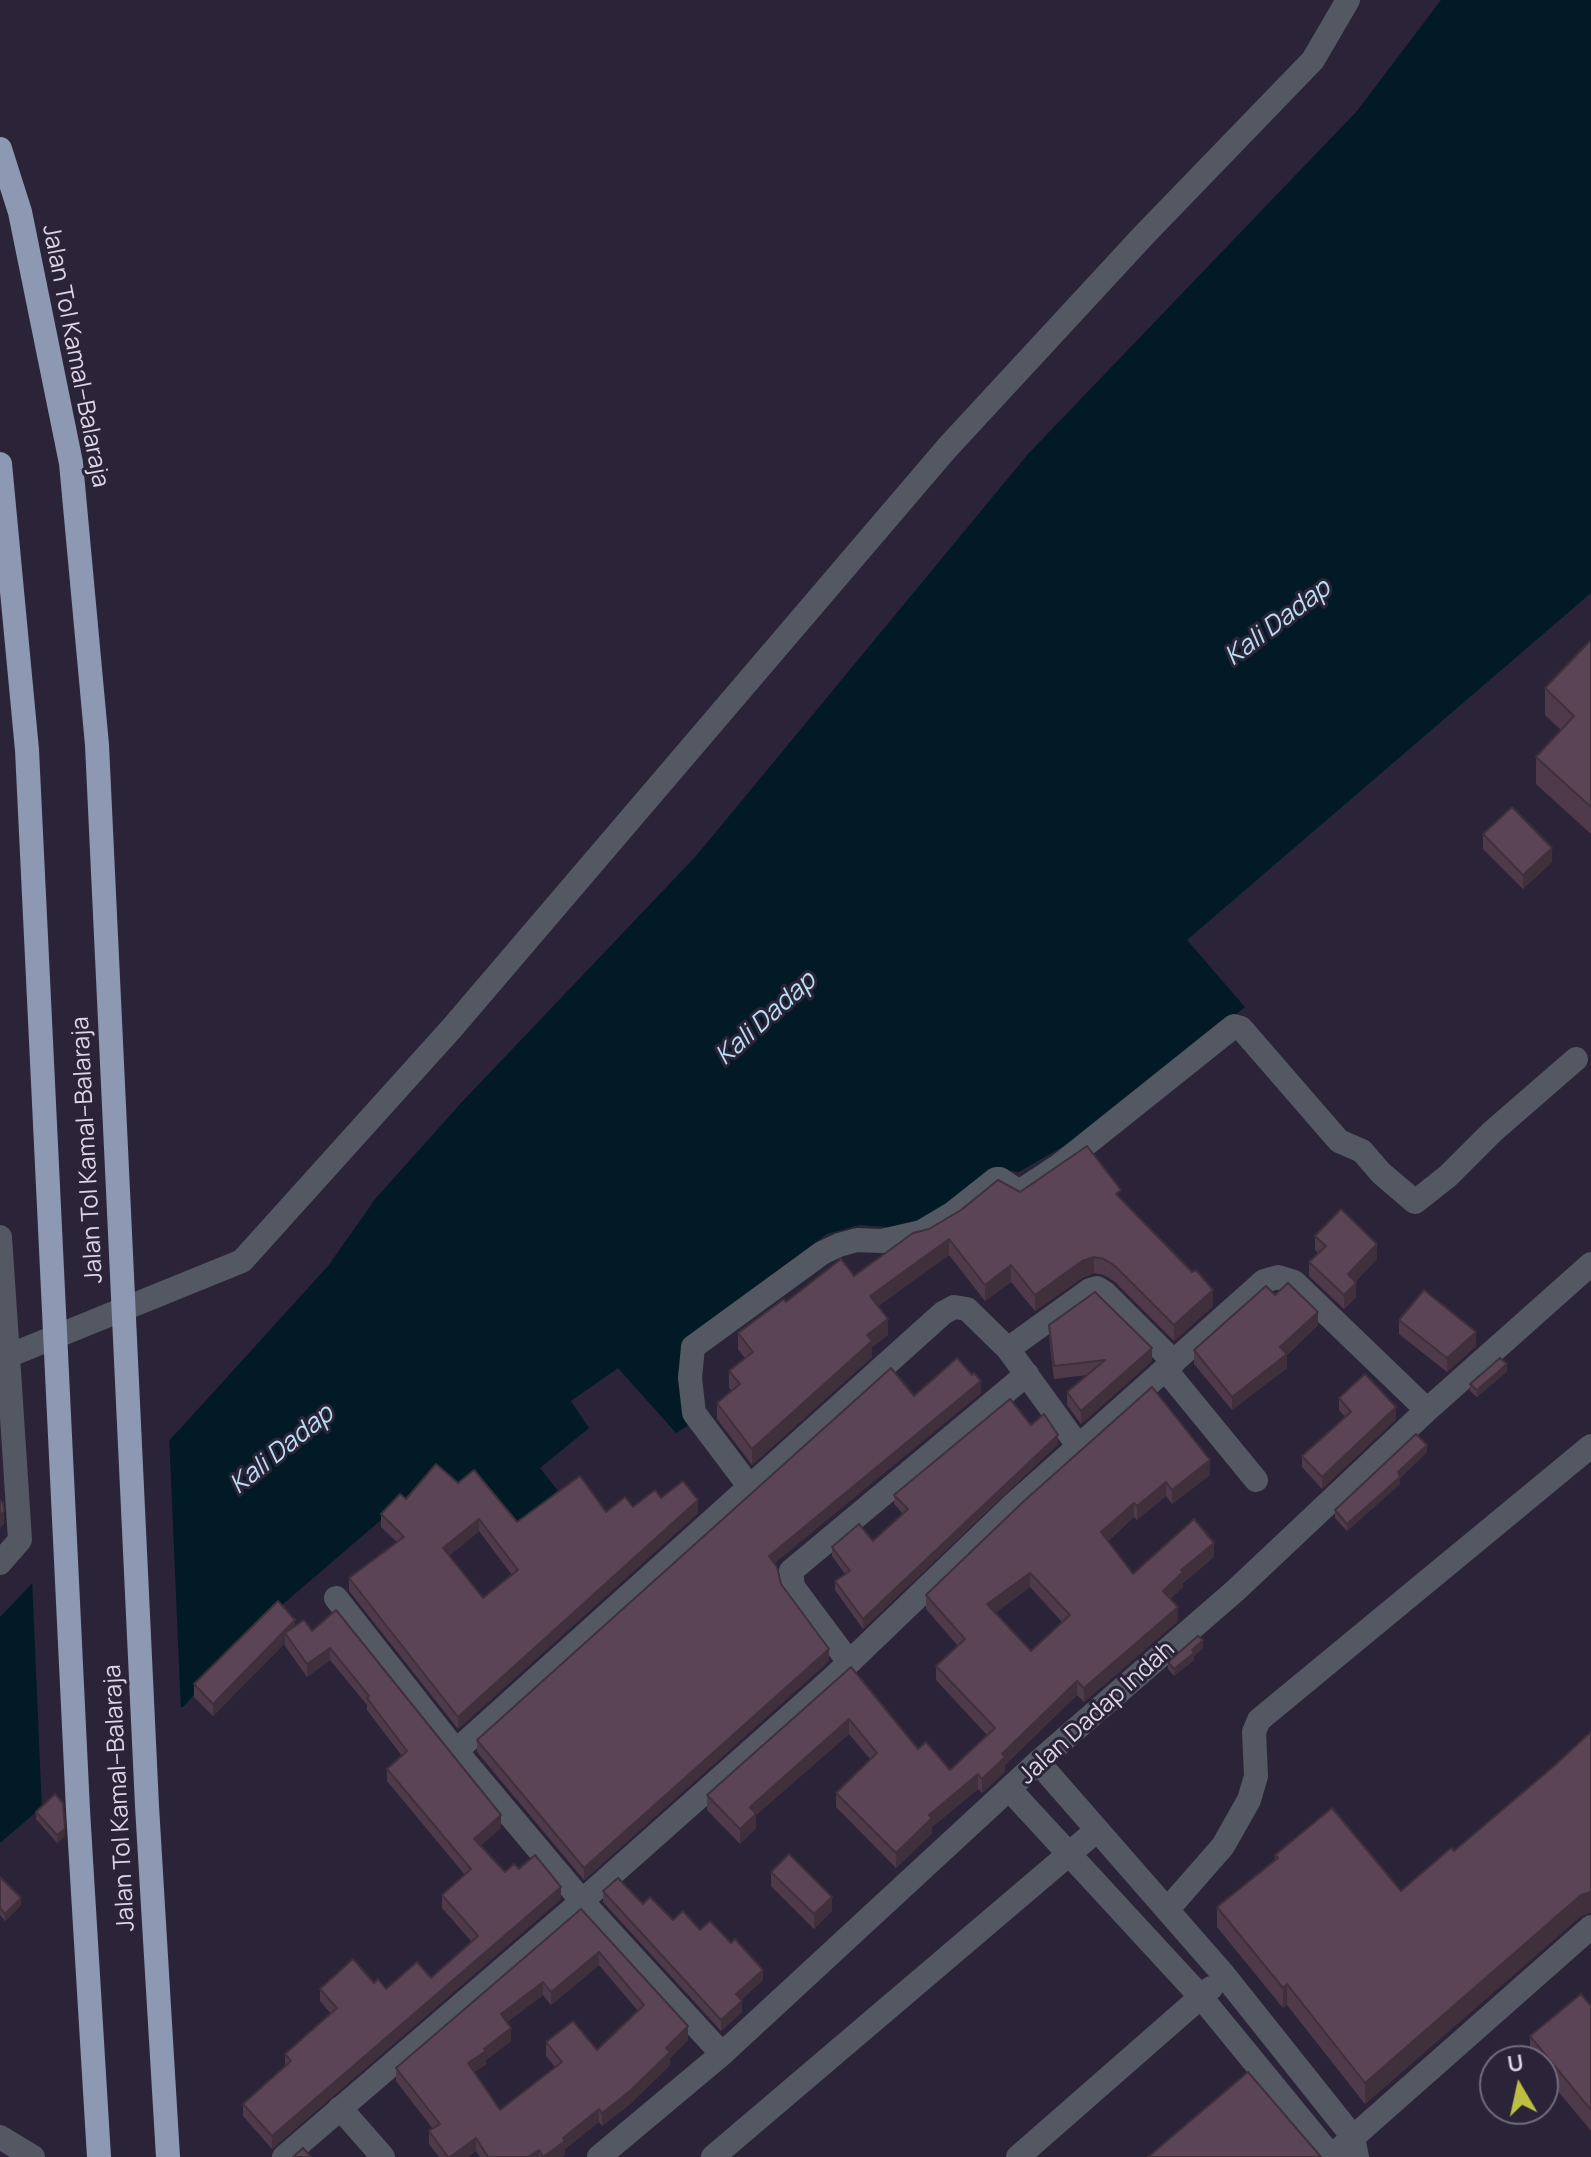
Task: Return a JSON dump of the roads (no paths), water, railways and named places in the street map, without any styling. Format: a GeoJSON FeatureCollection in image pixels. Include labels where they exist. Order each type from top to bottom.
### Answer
{"type":"FeatureCollection","features":[{"type":"Feature","properties":{"kind":"highway","name":"Jalan Tol Kamal–Balaraja"},"geometry":{"type":"LineString","coordinates":[[0,149],[20,212],[71,463],[97,745],[147,1790],[168,2157]]}},
{"type":"Feature","properties":{"kind":"highway","name":"Jalan Tol Kamal–Balaraja"},"geometry":{"type":"LineString","coordinates":[[0,464],[27,750],[78,1810],[99,2157]]}},
{"type":"Feature","properties":{"kind":"street"},"geometry":{"type":"LineString","coordinates":[[8,1356],[242,1261],[452,1028],[947,448],[1143,236],[1313,60],[1348,0]]}},
{"type":"Feature","properties":{"kind":"street"},"geometry":{"type":"LineString","coordinates":[[749,1486],[694,1413],[690,1378],[693,1347],[822,1253],[857,1240],[882,1241],[921,1232],[953,1213],[996,1179],[1019,1192],[1060,1165],[1225,1030],[1234,1026],[1241,1028],[1339,1141],[1362,1151],[1381,1173],[1415,1202],[1448,1176],[1492,1132],[1576,1059]]}},
{"type":"Feature","properties":{"kind":"street"},"geometry":{"type":"LineString","coordinates":[[0,1237],[20,1540],[0,1563]]}},
{"type":"Feature","properties":{"kind":"street","name":"Jalan Dadap Indah"},"geometry":{"type":"LineString","coordinates":[[599,2157],[722,2054],[1038,1762],[1236,1590],[1427,1410],[1591,1264]]}},
{"type":"Feature","properties":{"kind":"street"},"geometry":{"type":"LineString","coordinates":[[284,2157],[582,1901],[849,1662],[1014,1504],[1264,1281],[1278,1277],[1300,1287],[1427,1410]]}},
{"type":"Feature","properties":{"kind":"street"},"geometry":{"type":"LineString","coordinates":[[1008,1349],[1097,1288],[1105,1293],[1170,1366],[1256,1480]]}},
{"type":"Feature","properties":{"kind":"street"},"geometry":{"type":"LineString","coordinates":[[456,1751],[943,1313],[954,1307],[967,1309],[1008,1349],[1079,1447]]}},
{"type":"Feature","properties":{"kind":"street"},"geometry":{"type":"LineString","coordinates":[[849,1662],[793,1587],[791,1571],[1027,1374]]}},
{"type":"Feature","properties":{"kind":"street"},"geometry":{"type":"LineString","coordinates":[[1167,1910],[1223,1846],[1249,1800],[1256,1776],[1254,1732],[1259,1720],[1591,1446]]}},
{"type":"Feature","properties":{"kind":"street"},"geometry":{"type":"LineString","coordinates":[[336,1598],[456,1751],[582,1901],[722,2054]]}},
{"type":"Feature","properties":{"kind":"street"},"geometry":{"type":"LineString","coordinates":[[1038,1762],[1224,1975],[1355,2147]]}},
{"type":"Feature","properties":{"kind":"street"},"geometry":{"type":"LineString","coordinates":[[1010,1790],[1201,1997],[1331,2157],[1355,2147],[1591,1927]]}},
{"type":"Feature","properties":{"kind":"street"},"geometry":{"type":"LineString","coordinates":[[713,2157],[1096,1831]]}},
{"type":"Feature","properties":{"kind":"street"},"geometry":{"type":"LineString","coordinates":[[1018,2157],[1224,1975]]}},
{"type":"Feature","properties":{"kind":"street"},"geometry":{"type":"LineString","coordinates":[[340,2108],[383,2157]]}},
{"type":"Feature","properties":{"kind":"street"},"geometry":{"type":"LineString","coordinates":[[0,2137],[33,2157]]}},
{"type":"Feature","properties":{"kind":"water","name":"Kali Dadap"},"geometry":{"type":"Polygon","coordinates":[[[1441,0],[1591,0],[1591,593],[1187,940],[1245,1007],[1088,1132],[1019,1172],[1003,1170],[937,1216],[903,1228],[859,1225],[827,1234],[687,1338],[678,1373],[692,1423],[676,1433],[618,1368],[571,1401],[589,1428],[540,1468],[558,1491],[512,1525],[437,1472],[254,1629],[183,1707],[127,1716],[73,1759],[69,1784],[0,1843],[0,1617],[179,1430],[328,1266],[376,1198],[461,1103],[696,856],[1028,454],[1357,111],[1441,0]]]}}]}
